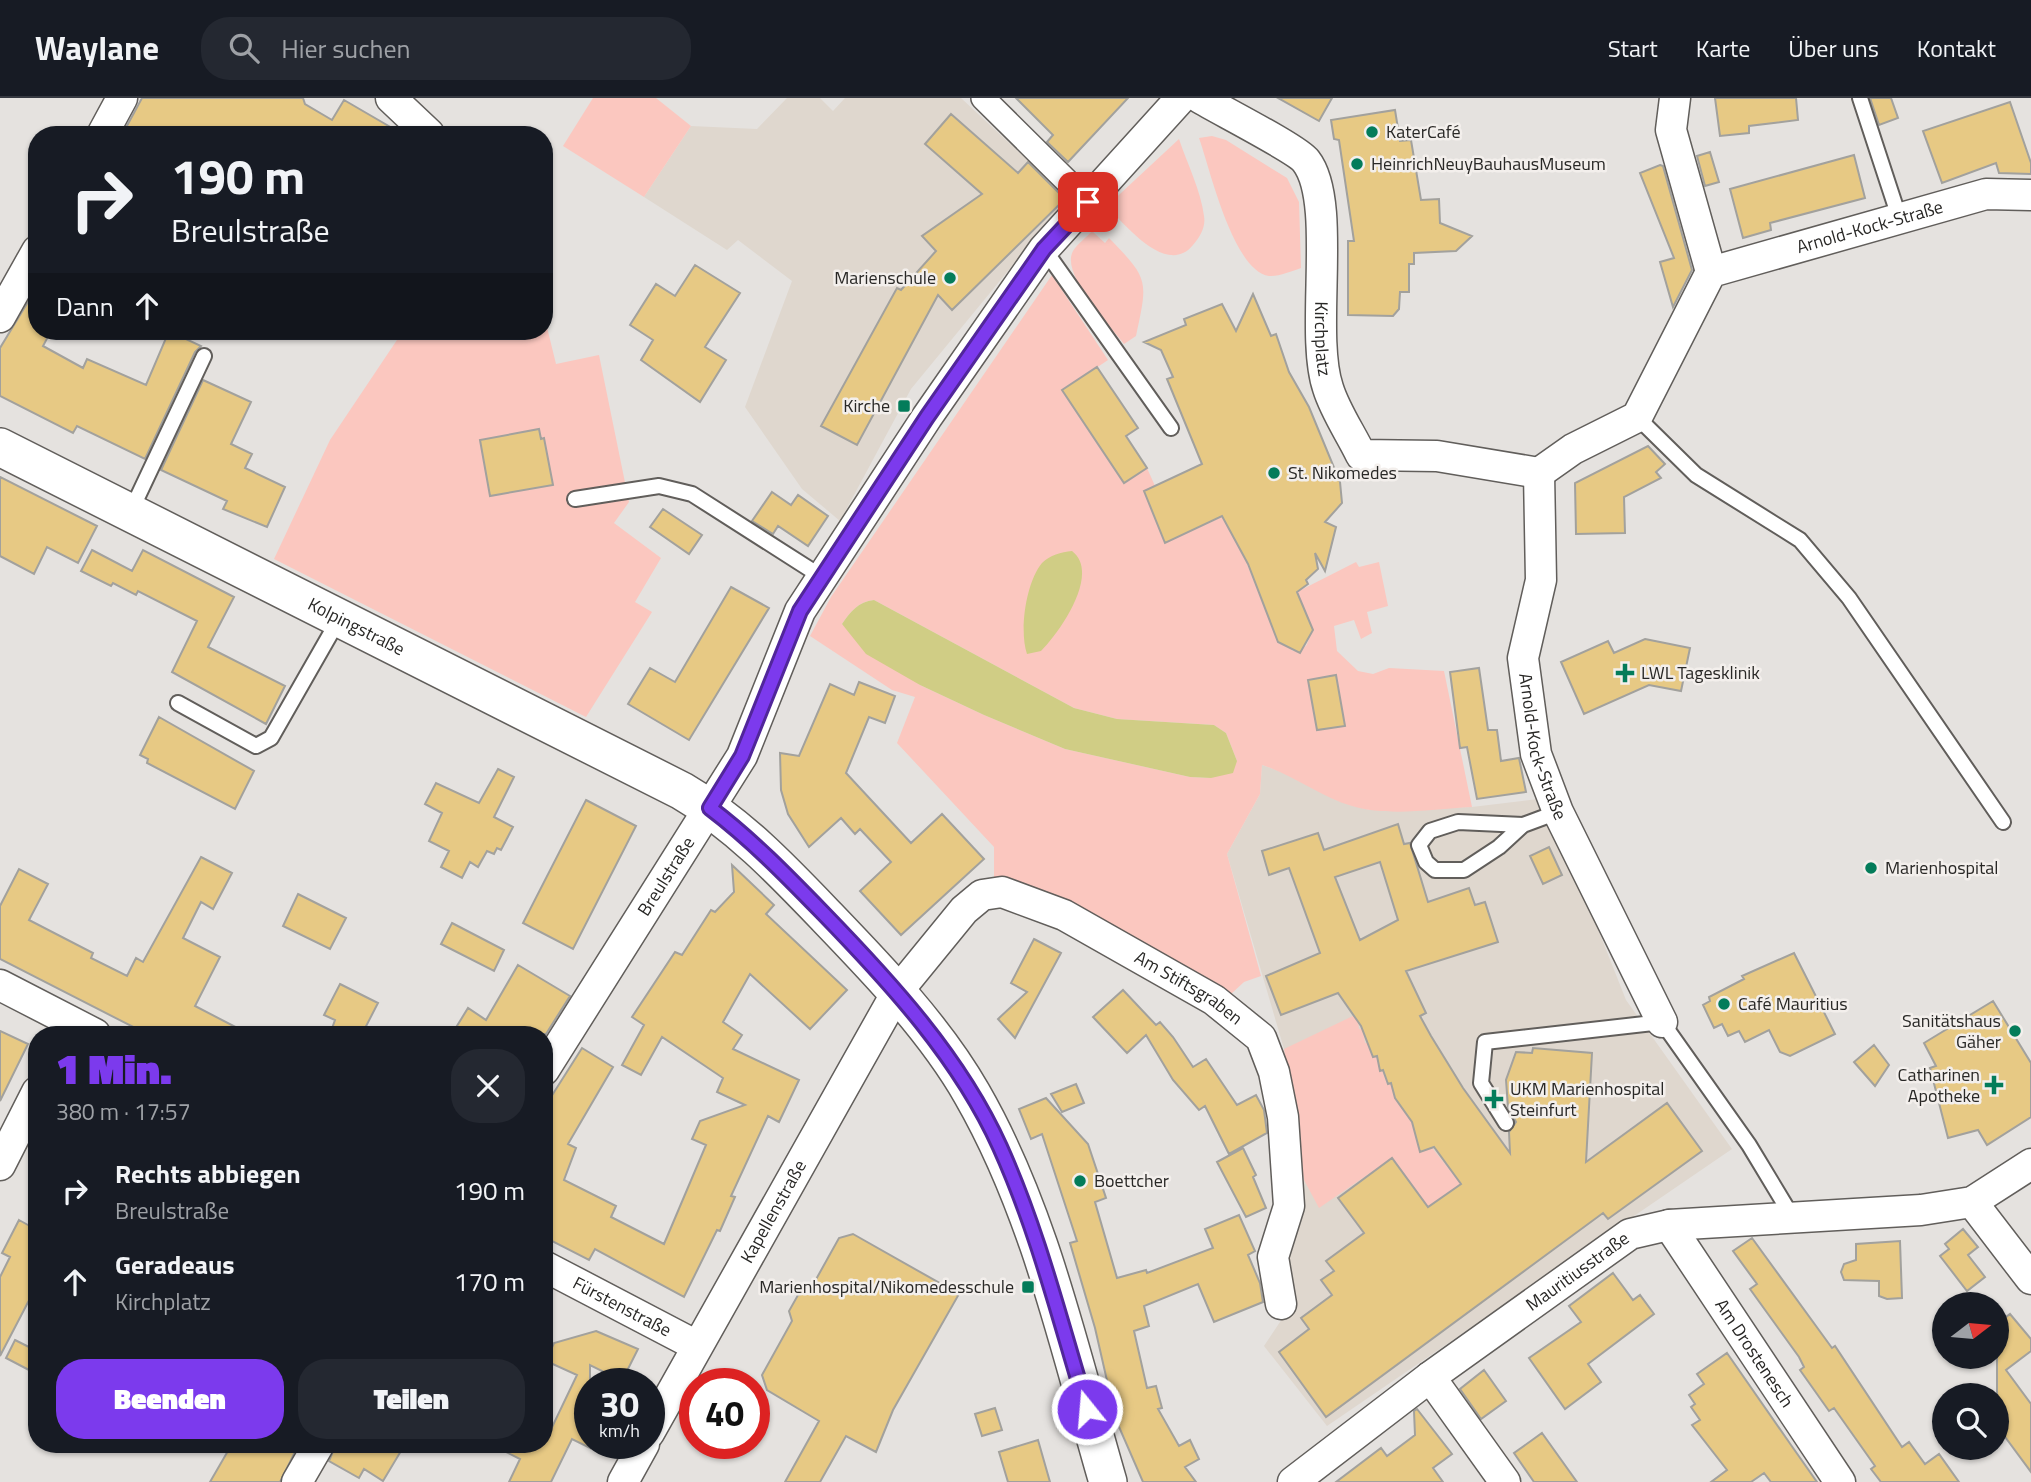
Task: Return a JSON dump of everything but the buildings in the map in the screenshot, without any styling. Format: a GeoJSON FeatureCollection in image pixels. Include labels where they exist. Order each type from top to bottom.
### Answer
{"type":"FeatureCollection","features":[{"type":"Feature","properties":{"kind":"street"},"geometry":{"type":"LineString","coordinates":[[107,126],[122,98]]}},
{"type":"Feature","properties":{"kind":"street"},"geometry":{"type":"LineString","coordinates":[[391,98],[421,126]]}},
{"type":"Feature","properties":{"kind":"street"},"geometry":{"type":"LineString","coordinates":[[983,98],[1088,202]]}},
{"type":"Feature","properties":{"kind":"street"},"geometry":{"type":"LineString","coordinates":[[1044,249],[1181,98]]}},
{"type":"Feature","properties":{"kind":"street","name":"Kirchplatz"},"geometry":{"type":"LineString","coordinates":[[1200,98],[1305,159],[1315,181],[1320,206],[1321,324],[1327,387],[1361,455],[1437,456],[1539,473]]}},
{"type":"Feature","properties":{"kind":"street"},"geometry":{"type":"LineString","coordinates":[[1539,473],[1573,449],[1637,418],[1711,272],[1671,130],[1675,98]]}},
{"type":"Feature","properties":{"kind":"street","name":"Arnold-Kock-Straße"},"geometry":{"type":"LineString","coordinates":[[1711,272],[1986,194],[2031,195]]}},
{"type":"Feature","properties":{"kind":"street","name":"Breulstraße"},"geometry":{"type":"LineString","coordinates":[[553,1056],[742,756],[800,611],[927,417],[1044,249]]}},
{"type":"Feature","properties":{"kind":"street"},"geometry":{"type":"LineString","coordinates":[[0,317],[28,267]]}},
{"type":"Feature","properties":{"kind":"street","name":"Kolpingstraße"},"geometry":{"type":"LineString","coordinates":[[0,447],[710,808],[736,827],[897,992],[971,1091],[1000,1147],[1031,1227],[1108,1482]]}},
{"type":"Feature","properties":{"kind":"street","name":"Arnold-Kock-Straße"},"geometry":{"type":"LineString","coordinates":[[1539,473],[1541,580],[1523,657],[1536,754],[1558,812],[1662,1022]]}},
{"type":"Feature","properties":{"kind":"street","name":"Am Stiftsgraben"},"geometry":{"type":"LineString","coordinates":[[897,992],[964,910],[982,895],[1002,892],[1064,915],[1214,1000],[1261,1038],[1274,1072],[1283,1117],[1293,1214],[1273,1257],[1281,1304]]}},
{"type":"Feature","properties":{"kind":"street"},"geometry":{"type":"LineString","coordinates":[[0,985],[71,1026]]}},
{"type":"Feature","properties":{"kind":"street","name":"Kapellenstraße"},"geometry":{"type":"LineString","coordinates":[[665,1404],[897,992]]}},
{"type":"Feature","properties":{"kind":"street"},"geometry":{"type":"LineString","coordinates":[[0,1165],[28,1110]]}},
{"type":"Feature","properties":{"kind":"street","name":"Mauritiusstraße"},"geometry":{"type":"LineString","coordinates":[[1293,1482],[1430,1377],[1630,1234],[1669,1225],[1921,1210],[1972,1202],[2031,1164]]}},
{"type":"Feature","properties":{"kind":"street"},"geometry":{"type":"LineString","coordinates":[[1972,1202],[2031,1279]]}},
{"type":"Feature","properties":{"kind":"street","name":"Am Drostenesch"},"geometry":{"type":"LineString","coordinates":[[1669,1225],[1840,1482]]}},
{"type":"Feature","properties":{"kind":"street","name":"Fürstenstraße"},"geometry":{"type":"LineString","coordinates":[[553,1271],[697,1346]]}},
{"type":"Feature","properties":{"kind":"street"},"geometry":{"type":"LineString","coordinates":[[1430,1377],[1505,1482]]}},
{"type":"Feature","properties":{"kind":"street"},"geometry":{"type":"LineString","coordinates":[[297,1482],[314,1453]]}},
{"type":"Feature","properties":{"kind":"street"},"geometry":{"type":"LineString","coordinates":[[622,1482],[635,1459]]}},
{"type":"Feature","properties":{"kind":"lane"},"geometry":{"type":"LineString","coordinates":[[1860,98],[1900,220]]}},
{"type":"Feature","properties":{"kind":"lane"},"geometry":{"type":"LineString","coordinates":[[1044,249],[1171,428]]}},
{"type":"Feature","properties":{"kind":"lane"},"geometry":{"type":"LineString","coordinates":[[129,514],[204,356]]}},
{"type":"Feature","properties":{"kind":"lane"},"geometry":{"type":"LineString","coordinates":[[1637,418],[1696,474],[1800,540],[1849,598],[2003,822]]}},
{"type":"Feature","properties":{"kind":"lane"},"geometry":{"type":"LineString","coordinates":[[575,499],[659,486],[692,494],[822,577]]}},
{"type":"Feature","properties":{"kind":"lane"},"geometry":{"type":"LineString","coordinates":[[178,703],[256,746],[271,738],[339,619]]}},
{"type":"Feature","properties":{"kind":"lane"},"geometry":{"type":"LineString","coordinates":[[1523,825],[1499,848],[1464,870],[1435,870],[1426,862],[1419,845],[1430,831],[1458,822],[1523,825],[1558,812]]}},
{"type":"Feature","properties":{"kind":"lane"},"geometry":{"type":"LineString","coordinates":[[1506,1123],[1481,1083],[1485,1042],[1662,1022],[1749,1146],[1793,1218]]}},
{"type":"Feature","properties":{"kind":"shaded area"},"geometry":{"type":"Polygon","coordinates":[[[593,98],[656,98],[691,126],[644,197],[563,146],[593,98]]]}},
{"type":"Feature","properties":{"kind":"shaded area"},"geometry":{"type":"Polygon","coordinates":[[[787,98],[820,98],[833,111],[845,98],[961,98],[1068,198],[911,389],[840,521],[802,489],[745,407],[792,281],[738,240],[727,250],[644,197],[691,126],[757,129],[787,98]]]}},
{"type":"Feature","properties":{"kind":"shaded area"},"geometry":{"type":"Polygon","coordinates":[[[1212,136],[1226,140],[1287,178],[1299,202],[1301,268],[1269,276],[1256,270],[1244,257],[1216,194],[1199,138],[1212,136]]]}},
{"type":"Feature","properties":{"kind":"shaded area"},"geometry":{"type":"Polygon","coordinates":[[[1179,139],[1197,187],[1204,224],[1193,245],[1183,253],[1171,255],[1147,245],[1107,206],[1179,139]]]}},
{"type":"Feature","properties":{"kind":"shaded area"},"geometry":{"type":"Polygon","coordinates":[[[1092,231],[1105,243],[1109,238],[1132,263],[1142,281],[1142,303],[1136,336],[1124,344],[1088,299],[1074,273],[1071,261],[1073,251],[1092,231]]]}},
{"type":"Feature","properties":{"kind":"shaded area"},"geometry":{"type":"Polygon","coordinates":[[[1052,275],[1108,360],[1062,391],[1124,483],[1147,468],[1155,486],[1144,492],[1165,543],[1222,517],[1224,521],[1229,519],[1279,644],[1283,642],[1293,651],[1306,646],[1313,630],[1297,592],[1356,562],[1359,567],[1379,562],[1388,606],[1367,612],[1372,633],[1361,639],[1354,620],[1334,626],[1337,651],[1358,671],[1373,674],[1389,668],[1444,671],[1472,807],[1411,811],[1366,809],[1340,802],[1262,765],[1260,794],[1227,854],[1261,976],[1244,982],[1231,994],[994,880],[994,847],[897,743],[915,697],[892,690],[810,636],[831,597],[1052,275]],[[874,600],[855,608],[842,624],[920,685],[984,715],[1065,749],[1190,777],[1211,778],[1237,761],[1226,733],[1214,725],[1117,719],[1074,708],[874,600]],[[1336,675],[1308,680],[1317,730],[1345,726],[1336,675]]]}},
{"type":"Feature","properties":{"kind":"shaded area"},"geometry":{"type":"Polygon","coordinates":[[[397,340],[550,340],[556,364],[599,355],[629,502],[614,523],[661,558],[635,602],[652,612],[586,717],[274,559],[330,440],[397,340]]]}},
{"type":"Feature","properties":{"kind":"shaded area"},"geometry":{"type":"Polygon","coordinates":[[[1072,551],[1080,561],[1082,573],[1074,602],[1067,617],[1041,651],[1027,654],[1024,620],[1028,594],[1036,571],[1045,560],[1056,554],[1072,551]]]}},
{"type":"Feature","properties":{"kind":"shaded area"},"geometry":{"type":"Polygon","coordinates":[[[874,600],[1074,708],[1117,719],[1214,725],[1226,733],[1237,761],[1233,773],[1211,778],[1190,777],[1065,749],[920,685],[866,654],[842,624],[855,608],[874,600]]]}},
{"type":"Feature","properties":{"kind":"shaded area","name":"UKM Marienhospital Steinfurt"},"geometry":{"type":"Polygon","coordinates":[[[1262,765],[1293,776],[1350,805],[1370,810],[1472,807],[1546,798],[1626,1000],[1732,1149],[1327,1426],[1264,1346],[1292,1304],[1289,1250],[1304,1180],[1284,1049],[1227,854],[1260,794],[1262,765]]]}},
{"type":"Feature","properties":{"kind":"shaded area"},"geometry":{"type":"Polygon","coordinates":[[[1357,1014],[1365,1043],[1370,1043],[1372,1057],[1377,1056],[1387,1084],[1392,1083],[1412,1123],[1461,1184],[1422,1211],[1419,1196],[1392,1158],[1319,1208],[1304,1180],[1284,1049],[1357,1014]]]}},
{"type":"Feature","properties":{"kind":"place","name":"KaterCafé"},"geometry":{"type":"Point","coordinates":[1372,132]}},
{"type":"Feature","properties":{"kind":"place","name":"HeinrichNeuyBauhausMuseum"},"geometry":{"type":"Point","coordinates":[1357,164]}},
{"type":"Feature","properties":{"kind":"place","name":"Marienschule"},"geometry":{"type":"Point","coordinates":[950,278]}},
{"type":"Feature","properties":{"kind":"place","name":"Kirche"},"geometry":{"type":"Point","coordinates":[904,406]}},
{"type":"Feature","properties":{"kind":"place","name":"St. Nikomedes"},"geometry":{"type":"Point","coordinates":[1274,473]}},
{"type":"Feature","properties":{"kind":"place","name":"LWL Tagesklinik"},"geometry":{"type":"Point","coordinates":[1625,673]}},
{"type":"Feature","properties":{"kind":"place","name":"Marienhospital"},"geometry":{"type":"Point","coordinates":[1871,868]}},
{"type":"Feature","properties":{"kind":"place","name":"Café Mauritius"},"geometry":{"type":"Point","coordinates":[1724,1004]}},
{"type":"Feature","properties":{"kind":"place","name":"Sanitätshaus Gäher"},"geometry":{"type":"Point","coordinates":[2015,1031]}},
{"type":"Feature","properties":{"kind":"place","name":"Catharinen Apotheke"},"geometry":{"type":"Point","coordinates":[1994,1085]}},
{"type":"Feature","properties":{"kind":"place","name":"UKM Marienhospital Steinfurt"},"geometry":{"type":"Point","coordinates":[1494,1099]}},
{"type":"Feature","properties":{"kind":"place","name":"Boettcher"},"geometry":{"type":"Point","coordinates":[1080,1181]}},
{"type":"Feature","properties":{"kind":"place","name":"Marienhospital/Nikomedesschule"},"geometry":{"type":"Point","coordinates":[1028,1287]}},
{"type":"Feature","properties":{"kind":"route"},"geometry":{"type":"LineString","coordinates":[[1087,1409],[1031,1227],[1000,1147],[971,1091],[874,965],[736,827],[710,808],[742,756],[800,611],[927,417],[1044,249],[1088,202]]}}]}
